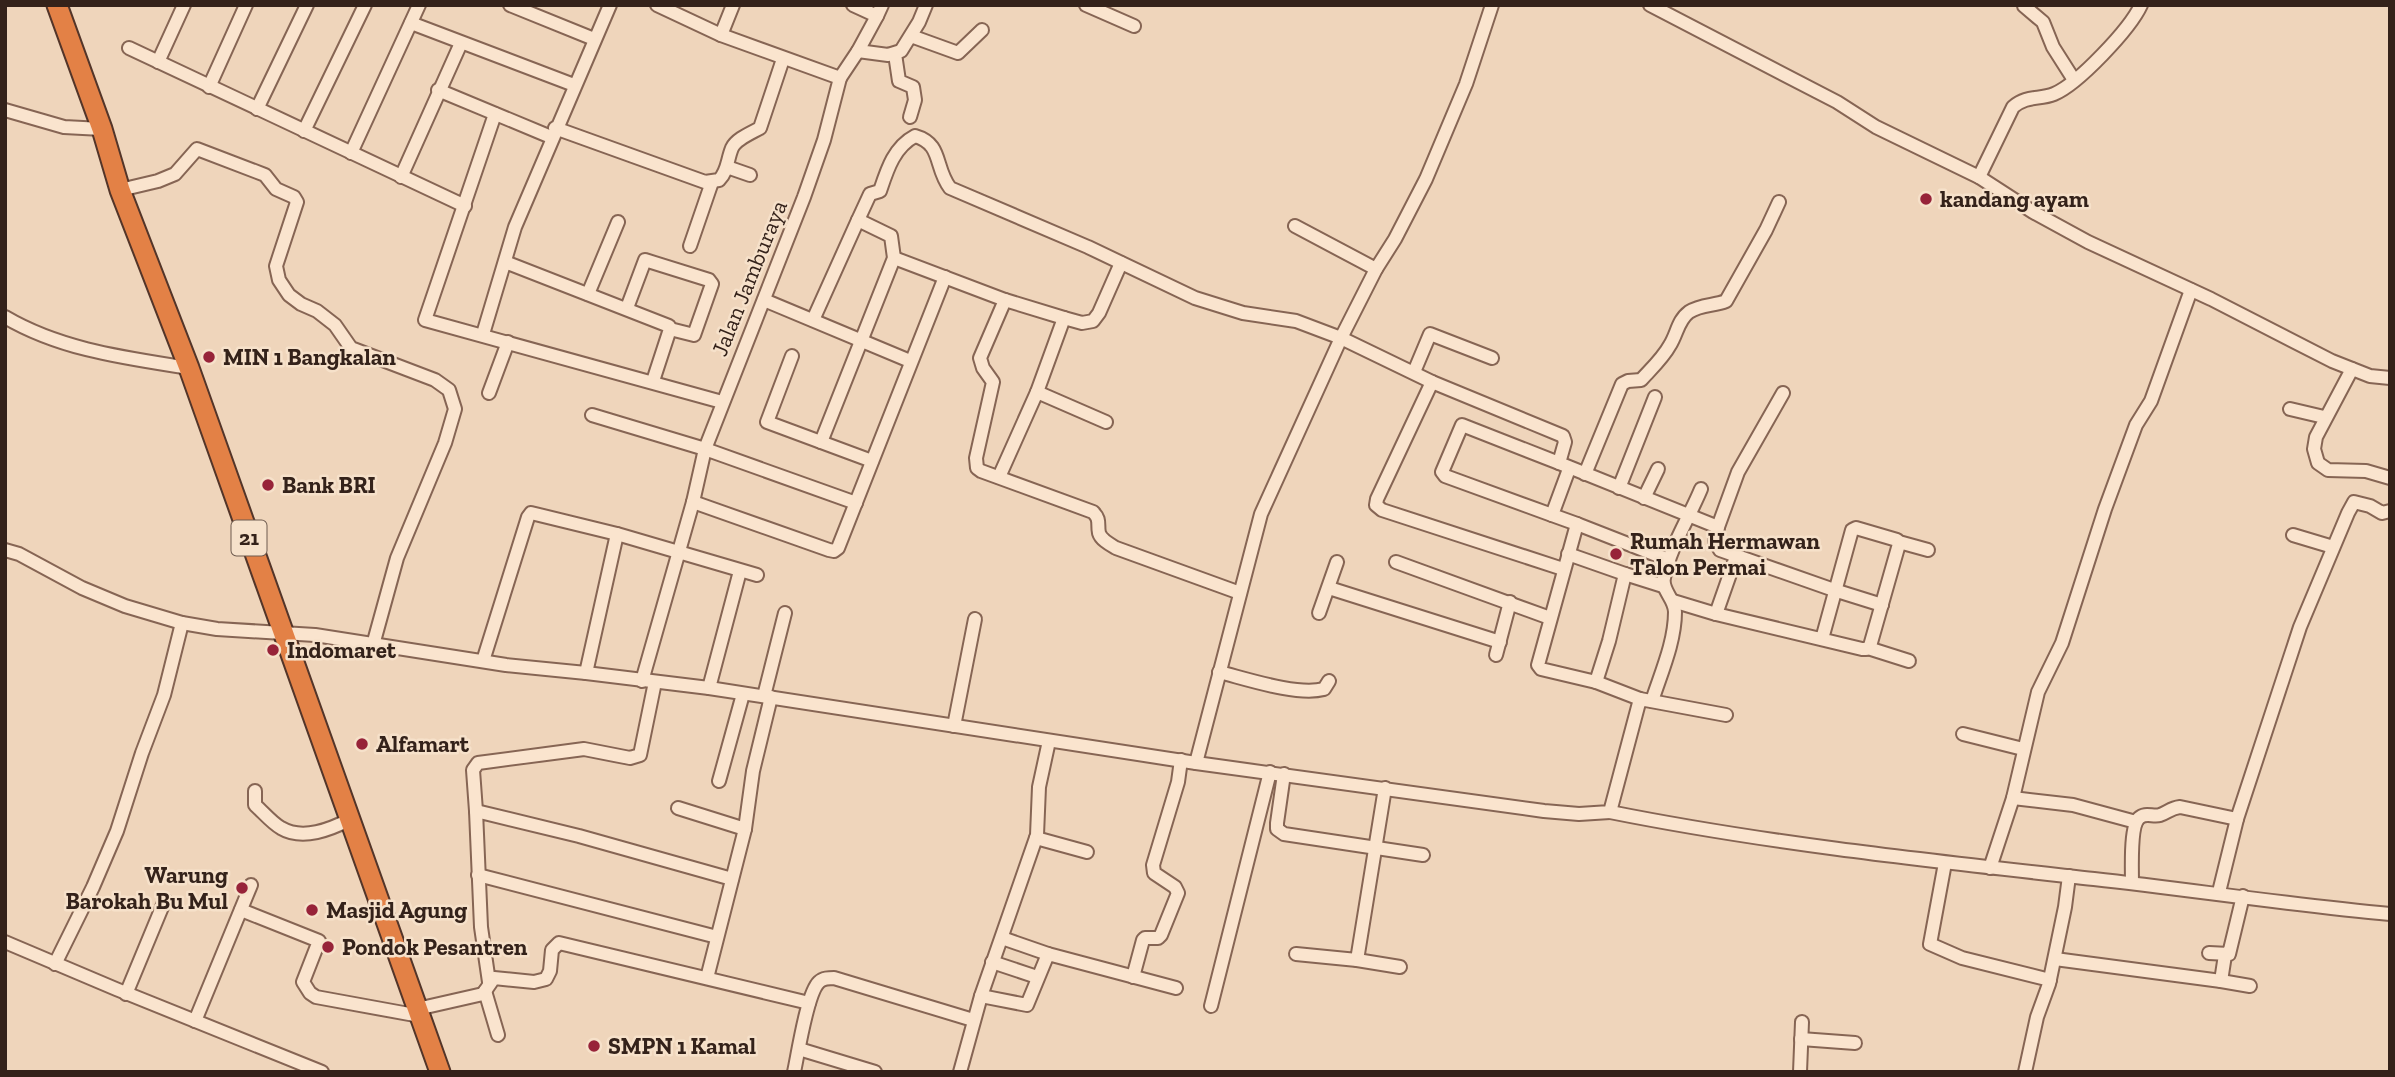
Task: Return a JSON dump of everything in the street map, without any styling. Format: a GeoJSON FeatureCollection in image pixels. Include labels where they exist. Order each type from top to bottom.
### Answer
{"type":"FeatureCollection","features":[{"type":"Feature","properties":{"kind":"highway","name":"21"},"geometry":{"type":"LineString","coordinates":[[57,5],[102,129],[120,190],[189,368],[440,1072]]}},
{"type":"Feature","properties":{"kind":"street"},"geometry":{"type":"LineString","coordinates":[[158,62],[184,5]]}},
{"type":"Feature","properties":{"kind":"street"},"geometry":{"type":"LineString","coordinates":[[209,87],[246,5]]}},
{"type":"Feature","properties":{"kind":"street"},"geometry":{"type":"LineString","coordinates":[[257,108],[307,5]]}},
{"type":"Feature","properties":{"kind":"street"},"geometry":{"type":"LineString","coordinates":[[304,131],[365,5]]}},
{"type":"Feature","properties":{"kind":"street"},"geometry":{"type":"LineString","coordinates":[[351,153],[419,5]]}},
{"type":"Feature","properties":{"kind":"street"},"geometry":{"type":"LineString","coordinates":[[510,5],[594,39]]}},
{"type":"Feature","properties":{"kind":"street"},"geometry":{"type":"LineString","coordinates":[[483,334],[515,227],[610,5]]}},
{"type":"Feature","properties":{"kind":"street"},"geometry":{"type":"LineString","coordinates":[[657,5],[721,35],[840,78],[859,51],[879,11],[853,5]]}},
{"type":"Feature","properties":{"kind":"street"},"geometry":{"type":"LineString","coordinates":[[721,35],[733,5]]}},
{"type":"Feature","properties":{"kind":"street"},"geometry":{"type":"LineString","coordinates":[[859,51],[895,54],[906,46],[926,5]]}},
{"type":"Feature","properties":{"kind":"street"},"geometry":{"type":"LineString","coordinates":[[1086,5],[1134,26]]}},
{"type":"Feature","properties":{"kind":"street"},"geometry":{"type":"LineString","coordinates":[[1196,763],[1261,514],[1341,338],[1426,179],[1466,84],[1492,5]]}},
{"type":"Feature","properties":{"kind":"street"},"geometry":{"type":"LineString","coordinates":[[1650,5],[1837,102],[1876,127],[1979,177],[2033,212],[2088,242],[2352,369],[2387,380]]}},
{"type":"Feature","properties":{"kind":"street"},"geometry":{"type":"LineString","coordinates":[[1979,177],[2013,107],[2022,100],[2052,95],[2074,80],[2127,29],[2141,5]]}},
{"type":"Feature","properties":{"kind":"street"},"geometry":{"type":"LineString","coordinates":[[2024,6],[2043,22],[2053,47],[2074,80]]}},
{"type":"Feature","properties":{"kind":"street"},"geometry":{"type":"LineString","coordinates":[[411,23],[574,85]]}},
{"type":"Feature","properties":{"kind":"street"},"geometry":{"type":"LineString","coordinates":[[911,36],[958,53],[982,30]]}},
{"type":"Feature","properties":{"kind":"street"},"geometry":{"type":"LineString","coordinates":[[401,177],[461,43]]}},
{"type":"Feature","properties":{"kind":"street"},"geometry":{"type":"LineString","coordinates":[[129,48],[465,206]]}},
{"type":"Feature","properties":{"kind":"street"},"geometry":{"type":"LineString","coordinates":[[895,54],[899,81],[913,87],[914,91],[915,100],[910,117]]}},
{"type":"Feature","properties":{"kind":"street"},"geometry":{"type":"LineString","coordinates":[[438,90],[495,114],[712,182],[722,178],[732,147],[756,130],[758,115],[780,57]]}},
{"type":"Feature","properties":{"kind":"street","name":"Jalan Jamburaya"},"geometry":{"type":"LineString","coordinates":[[476,811],[473,770],[478,763],[584,749],[630,758],[640,755],[649,681],[705,449],[824,140],[840,78]]}},
{"type":"Feature","properties":{"kind":"street"},"geometry":{"type":"LineString","coordinates":[[5,110],[64,127],[102,129]]}},
{"type":"Feature","properties":{"kind":"street"},"geometry":{"type":"LineString","coordinates":[[495,114],[425,320],[722,402]]}},
{"type":"Feature","properties":{"kind":"street"},"geometry":{"type":"LineString","coordinates":[[813,320],[870,194],[880,191],[890,162],[905,141],[915,136],[928,140],[944,180],[950,188],[1195,298],[1244,313],[1296,321],[1341,338],[1432,382],[1563,436],[1564,466],[1552,515]]}},
{"type":"Feature","properties":{"kind":"street"},"geometry":{"type":"LineString","coordinates":[[120,190],[175,174],[197,149],[265,175],[276,189],[294,197],[297,202],[276,266],[279,279],[289,295],[335,325],[351,348],[435,380],[449,390],[455,409],[445,443],[397,558],[373,645]]}},
{"type":"Feature","properties":{"kind":"street"},"geometry":{"type":"LineString","coordinates":[[727,167],[751,175]]}},
{"type":"Feature","properties":{"kind":"street"},"geometry":{"type":"LineString","coordinates":[[690,246],[712,182]]}},
{"type":"Feature","properties":{"kind":"street"},"geometry":{"type":"LineString","coordinates":[[1585,474],[1622,384],[1628,380],[1641,380],[1671,345],[1687,313],[1701,306],[1726,301],[1779,202]]}},
{"type":"Feature","properties":{"kind":"street"},"geometry":{"type":"LineString","coordinates":[[821,442],[894,258],[891,236],[858,220]]}},
{"type":"Feature","properties":{"kind":"street"},"geometry":{"type":"LineString","coordinates":[[588,294],[618,222]]}},
{"type":"Feature","properties":{"kind":"street"},"geometry":{"type":"LineString","coordinates":[[1295,226],[1376,269]]}},
{"type":"Feature","properties":{"kind":"street"},"geometry":{"type":"LineString","coordinates":[[894,258],[1005,300],[1082,323],[1093,321],[1121,263]]}},
{"type":"Feature","properties":{"kind":"street"},"geometry":{"type":"LineString","coordinates":[[505,262],[669,326],[670,329],[694,335],[712,284],[709,280],[645,260],[626,309]]}},
{"type":"Feature","properties":{"kind":"street"},"geometry":{"type":"LineString","coordinates":[[694,502],[834,551],[838,548],[945,276]]}},
{"type":"Feature","properties":{"kind":"street"},"geometry":{"type":"LineString","coordinates":[[1990,868],[2012,798],[2038,692],[2062,643],[2105,509],[2136,425],[2151,401],[2191,290]]}},
{"type":"Feature","properties":{"kind":"street"},"geometry":{"type":"LineString","coordinates":[[764,300],[910,361]]}},
{"type":"Feature","properties":{"kind":"street"},"geometry":{"type":"LineString","coordinates":[[1005,300],[980,358],[983,368],[993,382],[976,458],[978,468],[1093,512],[1099,520],[1099,534],[1116,548],[1240,593]]}},
{"type":"Feature","properties":{"kind":"street"},"geometry":{"type":"LineString","coordinates":[[5,317],[32,331],[83,349],[189,368]]}},
{"type":"Feature","properties":{"kind":"street"},"geometry":{"type":"LineString","coordinates":[[999,477],[1037,392],[1064,318]]}},
{"type":"Feature","properties":{"kind":"street"},"geometry":{"type":"LineString","coordinates":[[653,381],[670,329]]}},
{"type":"Feature","properties":{"kind":"street"},"geometry":{"type":"LineString","coordinates":[[1414,372],[1430,334],[1492,358]]}},
{"type":"Feature","properties":{"kind":"street"},"geometry":{"type":"LineString","coordinates":[[489,393],[508,342]]}},
{"type":"Feature","properties":{"kind":"street"},"geometry":{"type":"LineString","coordinates":[[792,356],[767,422],[872,461]]}},
{"type":"Feature","properties":{"kind":"street"},"geometry":{"type":"LineString","coordinates":[[2352,369],[2324,417],[2316,437],[2314,449],[2318,463],[2328,470],[2366,471],[2390,478]]}},
{"type":"Feature","properties":{"kind":"street"},"geometry":{"type":"LineString","coordinates":[[1432,382],[1376,505],[1382,510],[1563,569]]}},
{"type":"Feature","properties":{"kind":"street"},"geometry":{"type":"LineString","coordinates":[[1037,392],[1106,422]]}},
{"type":"Feature","properties":{"kind":"street"},"geometry":{"type":"LineString","coordinates":[[1783,393],[1738,472],[1718,527],[1715,541],[1717,547],[1736,557],[1882,605]]}},
{"type":"Feature","properties":{"kind":"street"},"geometry":{"type":"LineString","coordinates":[[1619,488],[1655,397]]}},
{"type":"Feature","properties":{"kind":"street"},"geometry":{"type":"LineString","coordinates":[[2290,409],[2324,417]]}},
{"type":"Feature","properties":{"kind":"street"},"geometry":{"type":"LineString","coordinates":[[592,415],[705,449],[856,503]]}},
{"type":"Feature","properties":{"kind":"street"},"geometry":{"type":"LineString","coordinates":[[1670,559],[1445,476],[1443,472],[1462,425],[1718,527]]}},
{"type":"Feature","properties":{"kind":"street"},"geometry":{"type":"LineString","coordinates":[[1644,498],[1658,469]]}},
{"type":"Feature","properties":{"kind":"street"},"geometry":{"type":"LineString","coordinates":[[1610,812],[1646,700],[1674,628],[1673,601],[1663,580],[1701,489]]}},
{"type":"Feature","properties":{"kind":"street"},"geometry":{"type":"LineString","coordinates":[[2219,892],[2237,819],[2300,628],[2333,547],[2354,502],[2370,506],[2382,513],[2390,511]]}},
{"type":"Feature","properties":{"kind":"street"},"geometry":{"type":"LineString","coordinates":[[483,661],[531,513],[679,551],[757,575]]}},
{"type":"Feature","properties":{"kind":"street"},"geometry":{"type":"LineString","coordinates":[[1577,524],[1537,663],[1539,667],[1596,682],[1646,700],[1726,715]]}},
{"type":"Feature","properties":{"kind":"street"},"geometry":{"type":"LineString","coordinates":[[1822,639],[1853,529],[1928,550]]}},
{"type":"Feature","properties":{"kind":"street"},"geometry":{"type":"LineString","coordinates":[[586,673],[617,534]]}},
{"type":"Feature","properties":{"kind":"street"},"geometry":{"type":"LineString","coordinates":[[2293,535],[2333,547]]}},
{"type":"Feature","properties":{"kind":"street"},"geometry":{"type":"LineString","coordinates":[[1868,648],[1899,542]]}},
{"type":"Feature","properties":{"kind":"street"},"geometry":{"type":"LineString","coordinates":[[5,550],[19,554],[110,600],[183,623],[236,631],[283,632],[506,665],[709,688],[1196,763],[1544,811],[1579,814],[1610,812],[1811,846],[2390,914]]}},
{"type":"Feature","properties":{"kind":"street"},"geometry":{"type":"LineString","coordinates":[[1568,554],[1664,586]]}},
{"type":"Feature","properties":{"kind":"street"},"geometry":{"type":"LineString","coordinates":[[1716,614],[1736,557]]}},
{"type":"Feature","properties":{"kind":"street"},"geometry":{"type":"LineString","coordinates":[[1319,613],[1336,562]]}},
{"type":"Feature","properties":{"kind":"street"},"geometry":{"type":"LineString","coordinates":[[1396,562],[1550,618]]}},
{"type":"Feature","properties":{"kind":"street"},"geometry":{"type":"LineString","coordinates":[[709,688],[740,571]]}},
{"type":"Feature","properties":{"kind":"street"},"geometry":{"type":"LineString","coordinates":[[1596,682],[1625,575]]}},
{"type":"Feature","properties":{"kind":"street"},"geometry":{"type":"LineString","coordinates":[[1329,588],[1498,649],[1510,602]]}},
{"type":"Feature","properties":{"kind":"street"},"geometry":{"type":"LineString","coordinates":[[1673,601],[1716,614],[1868,648],[1909,661]]}},
{"type":"Feature","properties":{"kind":"street"},"geometry":{"type":"LineString","coordinates":[[707,978],[745,830],[753,771],[785,613]]}},
{"type":"Feature","properties":{"kind":"street"},"geometry":{"type":"LineString","coordinates":[[954,726],[975,619]]}},
{"type":"Feature","properties":{"kind":"street"},"geometry":{"type":"LineString","coordinates":[[55,964],[117,831],[142,753],[161,705],[183,623]]}},
{"type":"Feature","properties":{"kind":"street"},"geometry":{"type":"LineString","coordinates":[[1219,672],[1278,687],[1317,691],[1324,689],[1329,681]]}},
{"type":"Feature","properties":{"kind":"street"},"geometry":{"type":"LineString","coordinates":[[719,781],[743,694]]}},
{"type":"Feature","properties":{"kind":"street"},"geometry":{"type":"LineString","coordinates":[[1963,734],[2023,749]]}},
{"type":"Feature","properties":{"kind":"street"},"geometry":{"type":"LineString","coordinates":[[960,1072],[973,1020],[1013,898],[1036,838],[1039,788],[1049,741]]}},
{"type":"Feature","properties":{"kind":"street"},"geometry":{"type":"LineString","coordinates":[[1133,977],[1143,940],[1161,935],[1178,894],[1175,887],[1154,873],[1153,865],[1178,782],[1181,760]]}},
{"type":"Feature","properties":{"kind":"street"},"geometry":{"type":"LineString","coordinates":[[1211,1006],[1270,772]]}},
{"type":"Feature","properties":{"kind":"street"},"geometry":{"type":"LineString","coordinates":[[1284,774],[1277,823],[1277,829],[1281,832],[1423,855]]}},
{"type":"Feature","properties":{"kind":"street"},"geometry":{"type":"LineString","coordinates":[[1357,960],[1385,788]]}},
{"type":"Feature","properties":{"kind":"street"},"geometry":{"type":"LineString","coordinates":[[255,791],[255,805],[281,829],[296,833],[318,832],[351,819]]}},
{"type":"Feature","properties":{"kind":"street"},"geometry":{"type":"LineString","coordinates":[[2012,798],[2073,805],[2136,822]]}},
{"type":"Feature","properties":{"kind":"street"},"geometry":{"type":"LineString","coordinates":[[2132,883],[2136,822],[2143,815],[2160,815],[2172,807],[2180,807],[2237,819]]}},
{"type":"Feature","properties":{"kind":"street"},"geometry":{"type":"LineString","coordinates":[[678,808],[745,830]]}},
{"type":"Feature","properties":{"kind":"street"},"geometry":{"type":"LineString","coordinates":[[498,1035],[487,987],[481,927],[476,811],[579,836],[732,879]]}},
{"type":"Feature","properties":{"kind":"street"},"geometry":{"type":"LineString","coordinates":[[1036,838],[1087,852]]}},
{"type":"Feature","properties":{"kind":"street"},"geometry":{"type":"LineString","coordinates":[[1945,863],[1930,944],[1962,958],[2050,980]]}},
{"type":"Feature","properties":{"kind":"street"},"geometry":{"type":"LineString","coordinates":[[478,875],[717,937]]}},
{"type":"Feature","properties":{"kind":"street"},"geometry":{"type":"LineString","coordinates":[[2025,1072],[2037,1017],[2055,959],[2069,876]]}},
{"type":"Feature","properties":{"kind":"street"},"geometry":{"type":"LineString","coordinates":[[195,1021],[251,885]]}},
{"type":"Feature","properties":{"kind":"street"},"geometry":{"type":"LineString","coordinates":[[2209,953],[2230,952],[2243,896]]}},
{"type":"Feature","properties":{"kind":"street"},"geometry":{"type":"LineString","coordinates":[[126,994],[165,900]]}},
{"type":"Feature","properties":{"kind":"street"},"geometry":{"type":"LineString","coordinates":[[241,910],[319,941],[303,982],[316,997],[419,1012],[483,995],[494,978],[534,982],[546,979],[550,971],[552,950],[559,943],[808,1003]]}},
{"type":"Feature","properties":{"kind":"street"},"geometry":{"type":"LineString","coordinates":[[1002,938],[1048,954],[1176,988]]}},
{"type":"Feature","properties":{"kind":"street"},"geometry":{"type":"LineString","coordinates":[[5,942],[126,994],[322,1072]]}},
{"type":"Feature","properties":{"kind":"street"},"geometry":{"type":"LineString","coordinates":[[981,996],[1027,1005],[1048,954]]}},
{"type":"Feature","properties":{"kind":"street"},"geometry":{"type":"LineString","coordinates":[[1296,954],[1400,967]]}},
{"type":"Feature","properties":{"kind":"street"},"geometry":{"type":"LineString","coordinates":[[2221,981],[2225,954]]}},
{"type":"Feature","properties":{"kind":"street"},"geometry":{"type":"LineString","coordinates":[[2055,959],[2249,986]]}},
{"type":"Feature","properties":{"kind":"street"},"geometry":{"type":"LineString","coordinates":[[992,962],[1037,977]]}},
{"type":"Feature","properties":{"kind":"street"},"geometry":{"type":"LineString","coordinates":[[794,1072],[808,1003],[819,982],[825,978],[834,978],[973,1020]]}},
{"type":"Feature","properties":{"kind":"street"},"geometry":{"type":"LineString","coordinates":[[1800,1072],[1802,1022]]}},
{"type":"Feature","properties":{"kind":"street"},"geometry":{"type":"LineString","coordinates":[[1801,1040],[1855,1043]]}},
{"type":"Feature","properties":{"kind":"street"},"geometry":{"type":"LineString","coordinates":[[799,1049],[875,1072]]}},
{"type":"Feature","properties":{"kind":"place","name":"kandang ayam"},"geometry":{"type":"Point","coordinates":[1926,199]}},
{"type":"Feature","properties":{"kind":"place","name":"MIN 1 Bangkalan"},"geometry":{"type":"Point","coordinates":[209,357]}},
{"type":"Feature","properties":{"kind":"place","name":"Bank BRI"},"geometry":{"type":"Point","coordinates":[268,485]}},
{"type":"Feature","properties":{"kind":"place","name":"Rumah Hermawan Talon Permai"},"geometry":{"type":"Point","coordinates":[1616,554]}},
{"type":"Feature","properties":{"kind":"place","name":"Indomaret"},"geometry":{"type":"Point","coordinates":[273,650]}},
{"type":"Feature","properties":{"kind":"place","name":"Alfamart"},"geometry":{"type":"Point","coordinates":[362,744]}},
{"type":"Feature","properties":{"kind":"place","name":"Warung Barokah Bu Mul"},"geometry":{"type":"Point","coordinates":[242,888]}},
{"type":"Feature","properties":{"kind":"place","name":"Masjid Agung"},"geometry":{"type":"Point","coordinates":[312,910]}},
{"type":"Feature","properties":{"kind":"place","name":"Pondok Pesantren"},"geometry":{"type":"Point","coordinates":[328,947]}},
{"type":"Feature","properties":{"kind":"place","name":"SMPN 1 Kamal"},"geometry":{"type":"Point","coordinates":[594,1046]}}]}
